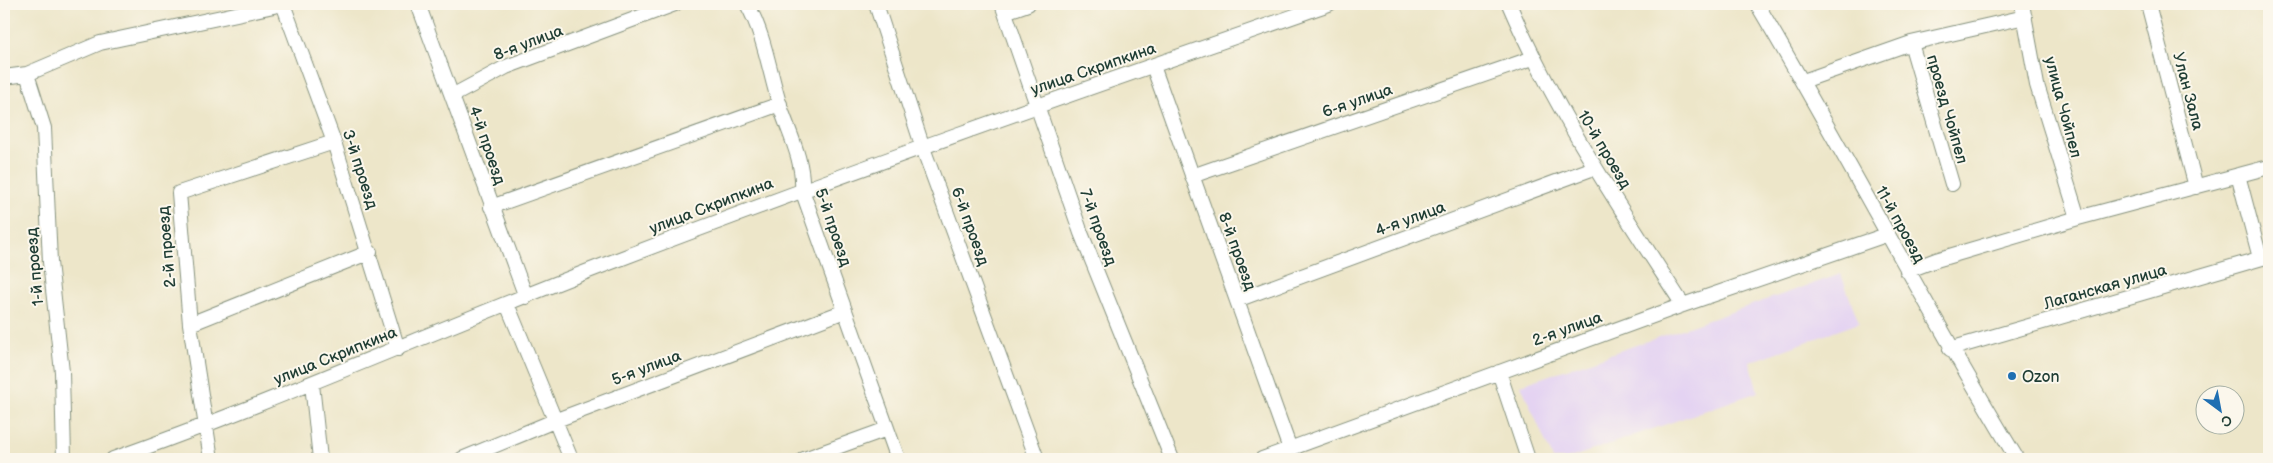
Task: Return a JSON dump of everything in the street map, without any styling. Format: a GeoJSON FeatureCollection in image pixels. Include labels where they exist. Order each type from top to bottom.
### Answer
{"type":"FeatureCollection","features":[{"type":"Feature","properties":{"kind":"street"},"geometry":{"type":"LineString","coordinates":[[4,77],[27,74],[100,44],[283,4]]}},
{"type":"Feature","properties":{"kind":"street","name":"3-й проезд"},"geometry":{"type":"LineString","coordinates":[[283,4],[334,142],[370,252],[398,349]]}},
{"type":"Feature","properties":{"kind":"street","name":"4-й проезд"},"geometry":{"type":"LineString","coordinates":[[418,4],[491,207],[526,297]]}},
{"type":"Feature","properties":{"kind":"street","name":"8-я улица"},"geometry":{"type":"LineString","coordinates":[[452,96],[506,67],[675,4]]}},
{"type":"Feature","properties":{"kind":"street","name":"5-й проезд"},"geometry":{"type":"LineString","coordinates":[[747,4],[763,40],[780,104],[803,173],[802,190],[898,459]]}},
{"type":"Feature","properties":{"kind":"street","name":"6-й проезд"},"geometry":{"type":"LineString","coordinates":[[876,4],[923,148],[1037,459]]}},
{"type":"Feature","properties":{"kind":"street"},"geometry":{"type":"LineString","coordinates":[[1004,8],[1028,4]]}},
{"type":"Feature","properties":{"kind":"street","name":"улица Скрипкина"},"geometry":{"type":"LineString","coordinates":[[113,459],[205,426],[613,261],[802,190],[1330,4]]}},
{"type":"Feature","properties":{"kind":"street","name":"10-й проезд"},"geometry":{"type":"LineString","coordinates":[[1509,4],[1533,58],[1594,168],[1683,305]]}},
{"type":"Feature","properties":{"kind":"street","name":"11-й проезд"},"geometry":{"type":"LineString","coordinates":[[1757,4],[1803,81],[1950,349],[2017,459]]}},
{"type":"Feature","properties":{"kind":"street","name":"Улан Зала"},"geometry":{"type":"LineString","coordinates":[[2148,4],[2196,187]]}},
{"type":"Feature","properties":{"kind":"street","name":"7-й проезд"},"geometry":{"type":"LineString","coordinates":[[1004,8],[1081,233],[1172,459]]}},
{"type":"Feature","properties":{"kind":"street","name":"проезд Чойпел"},"geometry":{"type":"LineString","coordinates":[[1803,81],[1911,43],[2023,10]]}},
{"type":"Feature","properties":{"kind":"street","name":"улица Чойпел"},"geometry":{"type":"LineString","coordinates":[[2023,10],[2037,85],[2078,218]]}},
{"type":"Feature","properties":{"kind":"street","name":"проезд Чойпел"},"geometry":{"type":"LineString","coordinates":[[1911,43],[1952,184]]}},
{"type":"Feature","properties":{"kind":"street","name":"6-я улица"},"geometry":{"type":"LineString","coordinates":[[1192,176],[1533,58]]}},
{"type":"Feature","properties":{"kind":"street","name":"8-й проезд"},"geometry":{"type":"LineString","coordinates":[[1153,66],[1290,448]]}},
{"type":"Feature","properties":{"kind":"street","name":"1-й проезд"},"geometry":{"type":"LineString","coordinates":[[27,74],[44,128],[50,262],[62,372],[64,459]]}},
{"type":"Feature","properties":{"kind":"street"},"geometry":{"type":"LineString","coordinates":[[491,207],[780,104]]}},
{"type":"Feature","properties":{"kind":"street","name":"2-й проезд"},"geometry":{"type":"LineString","coordinates":[[211,459],[190,324],[179,193],[334,142]]}},
{"type":"Feature","properties":{"kind":"street"},"geometry":{"type":"LineString","coordinates":[[1907,271],[1936,260],[2078,218],[2269,167]]}},
{"type":"Feature","properties":{"kind":"street","name":"4-я улица"},"geometry":{"type":"LineString","coordinates":[[1237,300],[1594,168]]}},
{"type":"Feature","properties":{"kind":"street"},"geometry":{"type":"LineString","coordinates":[[2238,175],[2265,257]]}},
{"type":"Feature","properties":{"kind":"street","name":"2-я улица"},"geometry":{"type":"LineString","coordinates":[[1262,459],[1683,305],[1886,235]]}},
{"type":"Feature","properties":{"kind":"street"},"geometry":{"type":"LineString","coordinates":[[190,324],[370,252]]}},
{"type":"Feature","properties":{"kind":"street","name":"Лаганская улица"},"geometry":{"type":"LineString","coordinates":[[1950,349],[2265,257]]}},
{"type":"Feature","properties":{"kind":"street"},"geometry":{"type":"LineString","coordinates":[[508,304],[571,459]]}},
{"type":"Feature","properties":{"kind":"street","name":"5-я улица"},"geometry":{"type":"LineString","coordinates":[[462,459],[554,421],[845,311]]}},
{"type":"Feature","properties":{"kind":"street"},"geometry":{"type":"LineString","coordinates":[[1499,372],[1528,459]]}},
{"type":"Feature","properties":{"kind":"street"},"geometry":{"type":"LineString","coordinates":[[312,384],[320,459]]}},
{"type":"Feature","properties":{"kind":"street"},"geometry":{"type":"LineString","coordinates":[[804,459],[887,429]]}},
{"type":"Feature","properties":{"kind":"shaded area"},"geometry":{"type":"Polygon","coordinates":[[[1841,274],[1859,323],[1750,362],[1758,392],[1567,459],[1553,459],[1521,385],[1841,274]]]}},
{"type":"Feature","properties":{"kind":"place","name":"Ozon"},"geometry":{"type":"Point","coordinates":[2012,376]}}]}
